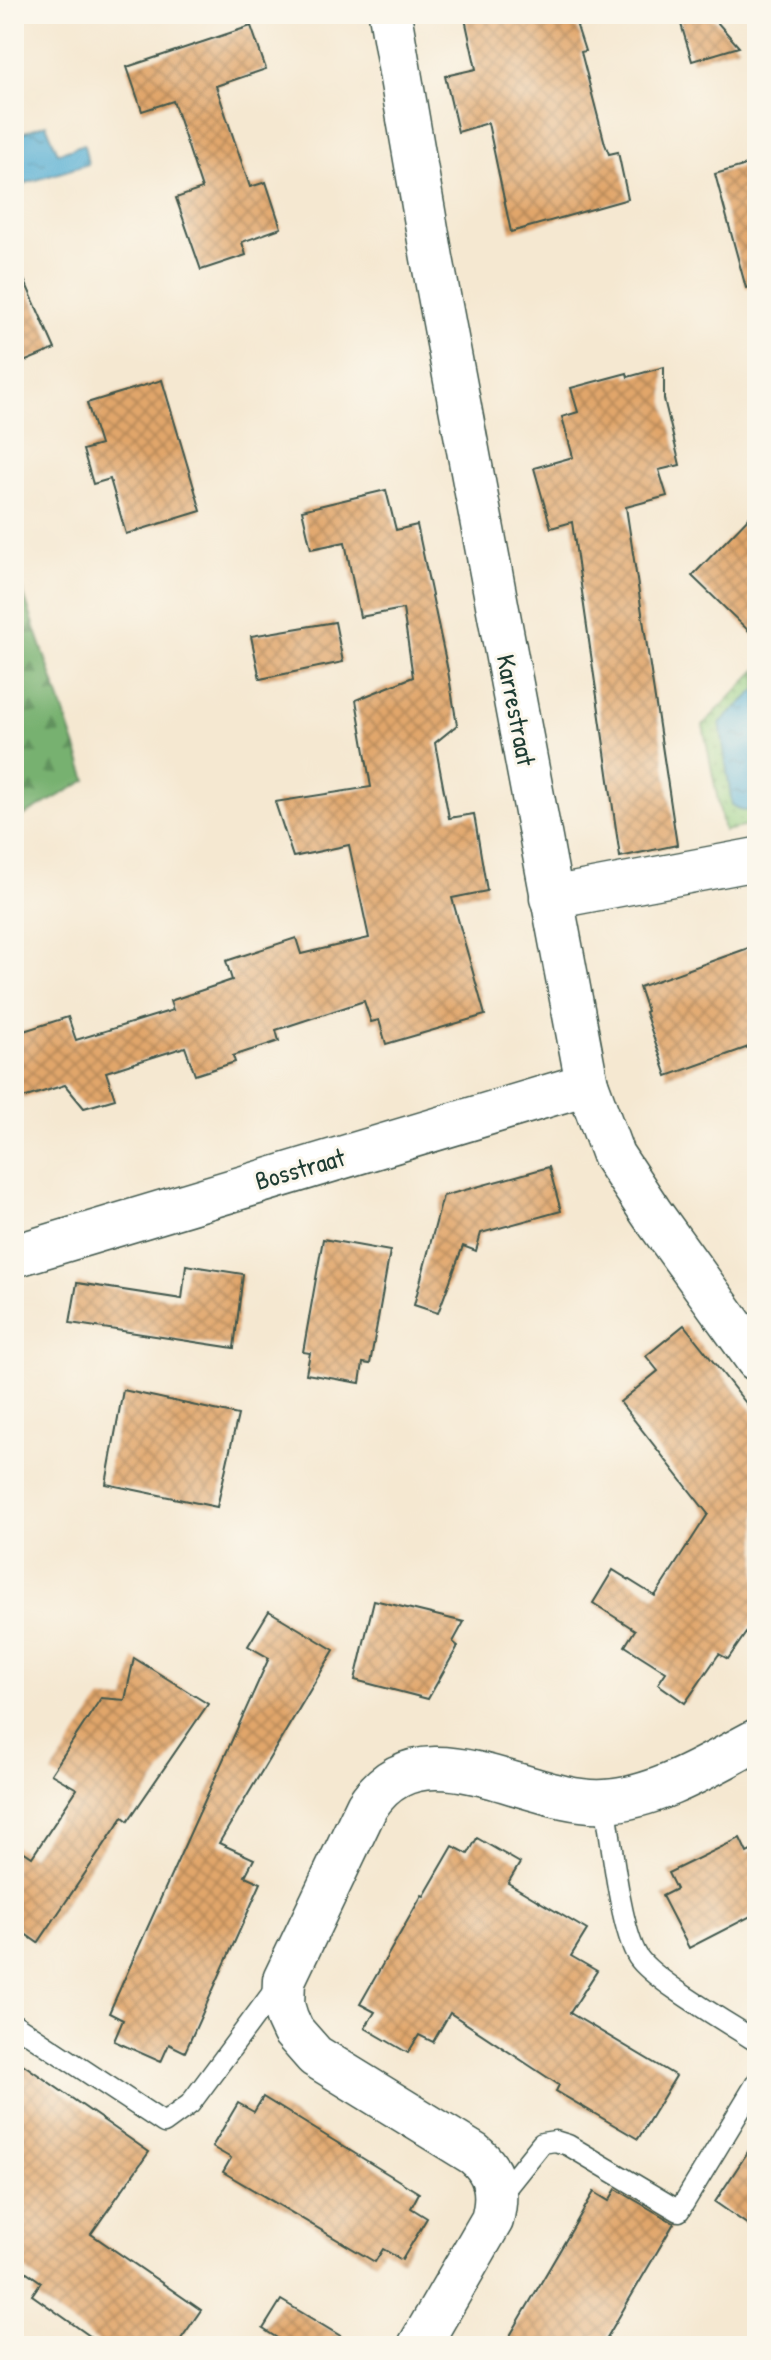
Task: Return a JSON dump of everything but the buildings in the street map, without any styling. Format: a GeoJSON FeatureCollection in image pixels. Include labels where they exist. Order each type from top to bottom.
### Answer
{"type":"FeatureCollection","features":[{"type":"Feature","properties":{"kind":"street","name":"Karrestraat"},"geometry":{"type":"LineString","coordinates":[[390,14],[435,273],[587,1084],[613,1155],[757,1360]]}},
{"type":"Feature","properties":{"kind":"street"},"geometry":{"type":"LineString","coordinates":[[551,898],[757,859]]}},
{"type":"Feature","properties":{"kind":"street","name":"Bosstraat"},"geometry":{"type":"LineString","coordinates":[[14,1256],[587,1084]]}},
{"type":"Feature","properties":{"kind":"street"},"geometry":{"type":"LineString","coordinates":[[419,2346],[492,2220],[496,2201],[494,2179],[482,2160],[474,2154],[327,2064],[303,2045],[287,2018],[283,1987],[367,1806],[389,1779],[416,1770],[451,1769],[571,1798],[605,1801],[658,1788],[757,1740]]}},
{"type":"Feature","properties":{"kind":"lane"},"geometry":{"type":"LineString","coordinates":[[605,1801],[628,1932],[637,1955],[656,1975],[757,2042]]}},
{"type":"Feature","properties":{"kind":"lane"},"geometry":{"type":"LineString","coordinates":[[14,2024],[164,2123],[190,2104],[273,1992],[283,1987]]}},
{"type":"Feature","properties":{"kind":"lane"},"geometry":{"type":"LineString","coordinates":[[496,2201],[542,2143],[555,2141],[568,2145],[679,2211],[757,2082]]}},
{"type":"Feature","properties":{"kind":"green space"},"geometry":{"type":"Polygon","coordinates":[[[14,566],[87,780],[14,821],[14,566]]]}},
{"type":"Feature","properties":{"kind":"green space"},"geometry":{"type":"Polygon","coordinates":[[[757,670],[757,824],[724,831],[703,725],[757,670]]]}},
{"type":"Feature","properties":{"kind":"water"},"geometry":{"type":"Polygon","coordinates":[[[46,124],[58,153],[84,144],[88,164],[14,187],[14,136],[46,124]]]}},
{"type":"Feature","properties":{"kind":"water"},"geometry":{"type":"Polygon","coordinates":[[[757,689],[757,809],[743,811],[732,805],[720,723],[757,689]]]}}]}
